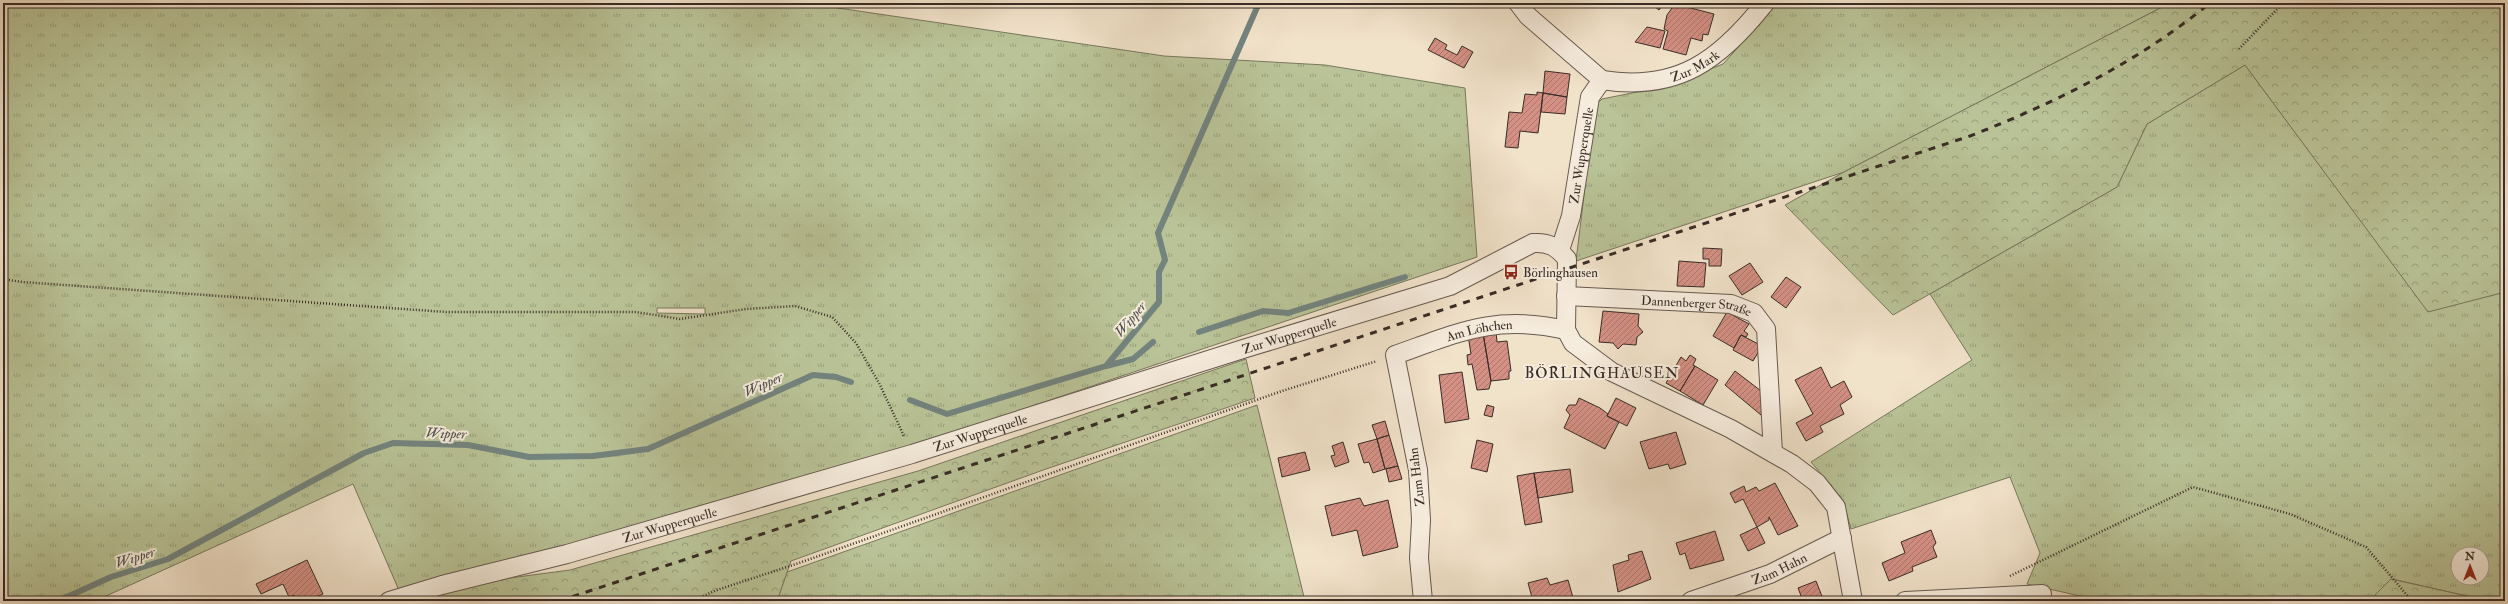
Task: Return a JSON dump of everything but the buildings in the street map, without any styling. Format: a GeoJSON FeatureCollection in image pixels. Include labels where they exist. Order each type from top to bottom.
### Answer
{"type":"FeatureCollection","features":[{"type":"Feature","properties":{"kind":"street"},"geometry":{"type":"LineString","coordinates":[[1518,3],[1528,16],[1602,80]]}},
{"type":"Feature","properties":{"kind":"street","name":"Zur Mark"},"geometry":{"type":"LineString","coordinates":[[1602,80],[1625,84],[1661,80],[1706,63],[1732,42],[1765,3]]}},
{"type":"Feature","properties":{"kind":"street","name":"Zur Wupperquelle"},"geometry":{"type":"LineString","coordinates":[[389,601],[442,585],[567,554],[912,454],[1243,349],[1450,286],[1533,243],[1546,242],[1560,250],[1571,216],[1590,97],[1602,80]]}},
{"type":"Feature","properties":{"kind":"street"},"geometry":{"type":"LineString","coordinates":[[1560,250],[1567,259],[1566,330],[1573,343],[1612,372],[1731,430],[1773,453],[1817,483],[1836,507],[1853,601]]}},
{"type":"Feature","properties":{"kind":"street","name":"Dannenberger Straße"},"geometry":{"type":"LineString","coordinates":[[1566,296],[1699,301],[1731,304],[1754,313],[1766,329],[1773,453]]}},
{"type":"Feature","properties":{"kind":"street","name":"Am Löhchen"},"geometry":{"type":"LineString","coordinates":[[1395,354],[1487,325],[1513,322],[1543,325],[1566,330]]}},
{"type":"Feature","properties":{"kind":"street","name":"Zum Hahn"},"geometry":{"type":"LineString","coordinates":[[1395,354],[1418,470],[1421,520],[1419,558],[1423,601]]}},
{"type":"Feature","properties":{"kind":"street","name":"Zum Hahn"},"geometry":{"type":"LineString","coordinates":[[1691,601],[1770,574],[1842,538]]}},
{"type":"Feature","properties":{"kind":"street"},"geometry":{"type":"LineString","coordinates":[[1905,601],[2042,594]]}},
{"type":"Feature","properties":{"kind":"path"},"geometry":{"type":"LineString","coordinates":[[2239,49],[2283,3]]}},
{"type":"Feature","properties":{"kind":"path"},"geometry":{"type":"LineString","coordinates":[[3,279],[22,282],[446,312],[636,312],[680,318],[746,309],[795,306],[832,317],[856,343],[879,383],[912,454]]}},
{"type":"Feature","properties":{"kind":"path"},"geometry":{"type":"LineString","coordinates":[[692,601],[717,590],[799,563],[1271,395],[1395,354]]}},
{"type":"Feature","properties":{"kind":"path"},"geometry":{"type":"LineString","coordinates":[[2006,578],[2193,487],[2290,514],[2366,547],[2412,601]]}},
{"type":"Feature","properties":{"kind":"path"},"geometry":{"type":"LineString","coordinates":[[2042,594],[2091,601]]}},
{"type":"Feature","properties":{"kind":"green space"},"geometry":{"type":"Polygon","coordinates":[[[3,3],[804,3],[1164,56],[1325,65],[1465,88],[1477,257],[898,451],[401,595],[353,484],[95,601],[3,601],[3,3]],[[657,308],[657,313],[705,314],[705,308],[657,308]]]}},
{"type":"Feature","properties":{"kind":"green space"},"geometry":{"type":"Polygon","coordinates":[[[1771,3],[2170,3],[1844,172],[1576,261],[1595,106],[1602,99],[1667,86],[1723,64],[1750,34],[1771,3]]]}},
{"type":"Feature","properties":{"kind":"green space"},"geometry":{"type":"Polygon","coordinates":[[[2170,3],[2505,3],[2505,292],[2428,312],[2245,65],[2147,124],[2117,187],[1893,315],[1785,205],[1844,172],[2170,3]]]}},
{"type":"Feature","properties":{"kind":"green space"},"geometry":{"type":"Polygon","coordinates":[[[2245,65],[2428,311],[2505,292],[2505,601],[2489,601],[2392,579],[2369,601],[2102,601],[2027,584],[2040,553],[2010,477],[1851,529],[1843,500],[1811,462],[1972,360],[1930,294],[2117,187],[2147,124],[2245,65]]]}},
{"type":"Feature","properties":{"kind":"green space"},"geometry":{"type":"Polygon","coordinates":[[[1246,359],[1255,398],[1046,469],[791,561],[777,601],[395,601],[442,587],[570,570],[918,471],[1246,359]]]}},
{"type":"Feature","properties":{"kind":"green space"},"geometry":{"type":"Polygon","coordinates":[[[1257,405],[1305,601],[777,601],[787,572],[1257,405]]]}},
{"type":"Feature","properties":{"kind":"green space"},"geometry":{"type":"Polygon","coordinates":[[[2391,579],[2489,601],[2369,601],[2391,579]]]}},
{"type":"Feature","properties":{"kind":"waterway","name":"Wipper"},"geometry":{"type":"LineString","coordinates":[[910,400],[947,414],[1106,366],[1159,302],[1159,272],[1165,260],[1158,233],[1259,3]]}},
{"type":"Feature","properties":{"kind":"waterway"},"geometry":{"type":"LineString","coordinates":[[1199,332],[1263,311],[1288,313],[1405,277]]}},
{"type":"Feature","properties":{"kind":"waterway"},"geometry":{"type":"LineString","coordinates":[[1106,366],[1133,359],[1153,342]]}},
{"type":"Feature","properties":{"kind":"waterway","name":"Wipper"},"geometry":{"type":"LineString","coordinates":[[58,601],[111,577],[168,559],[364,453],[393,443],[468,445],[529,457],[593,456],[648,449],[813,375],[836,377],[851,382]]}},
{"type":"Feature","properties":{"kind":"railway"},"geometry":{"type":"LineString","coordinates":[[559,601],[1970,136],[2065,95],[2096,79],[2154,44],[2210,3]]}},
{"type":"Feature","properties":{"kind":"place","name":"Börlinghausen"},"geometry":{"type":"Point","coordinates":[1511,272]}},
{"type":"Feature","properties":{"kind":"district","name":"BÖRLINGHAUSEN"},"geometry":{"type":"Point","coordinates":[1602,373]}}]}
